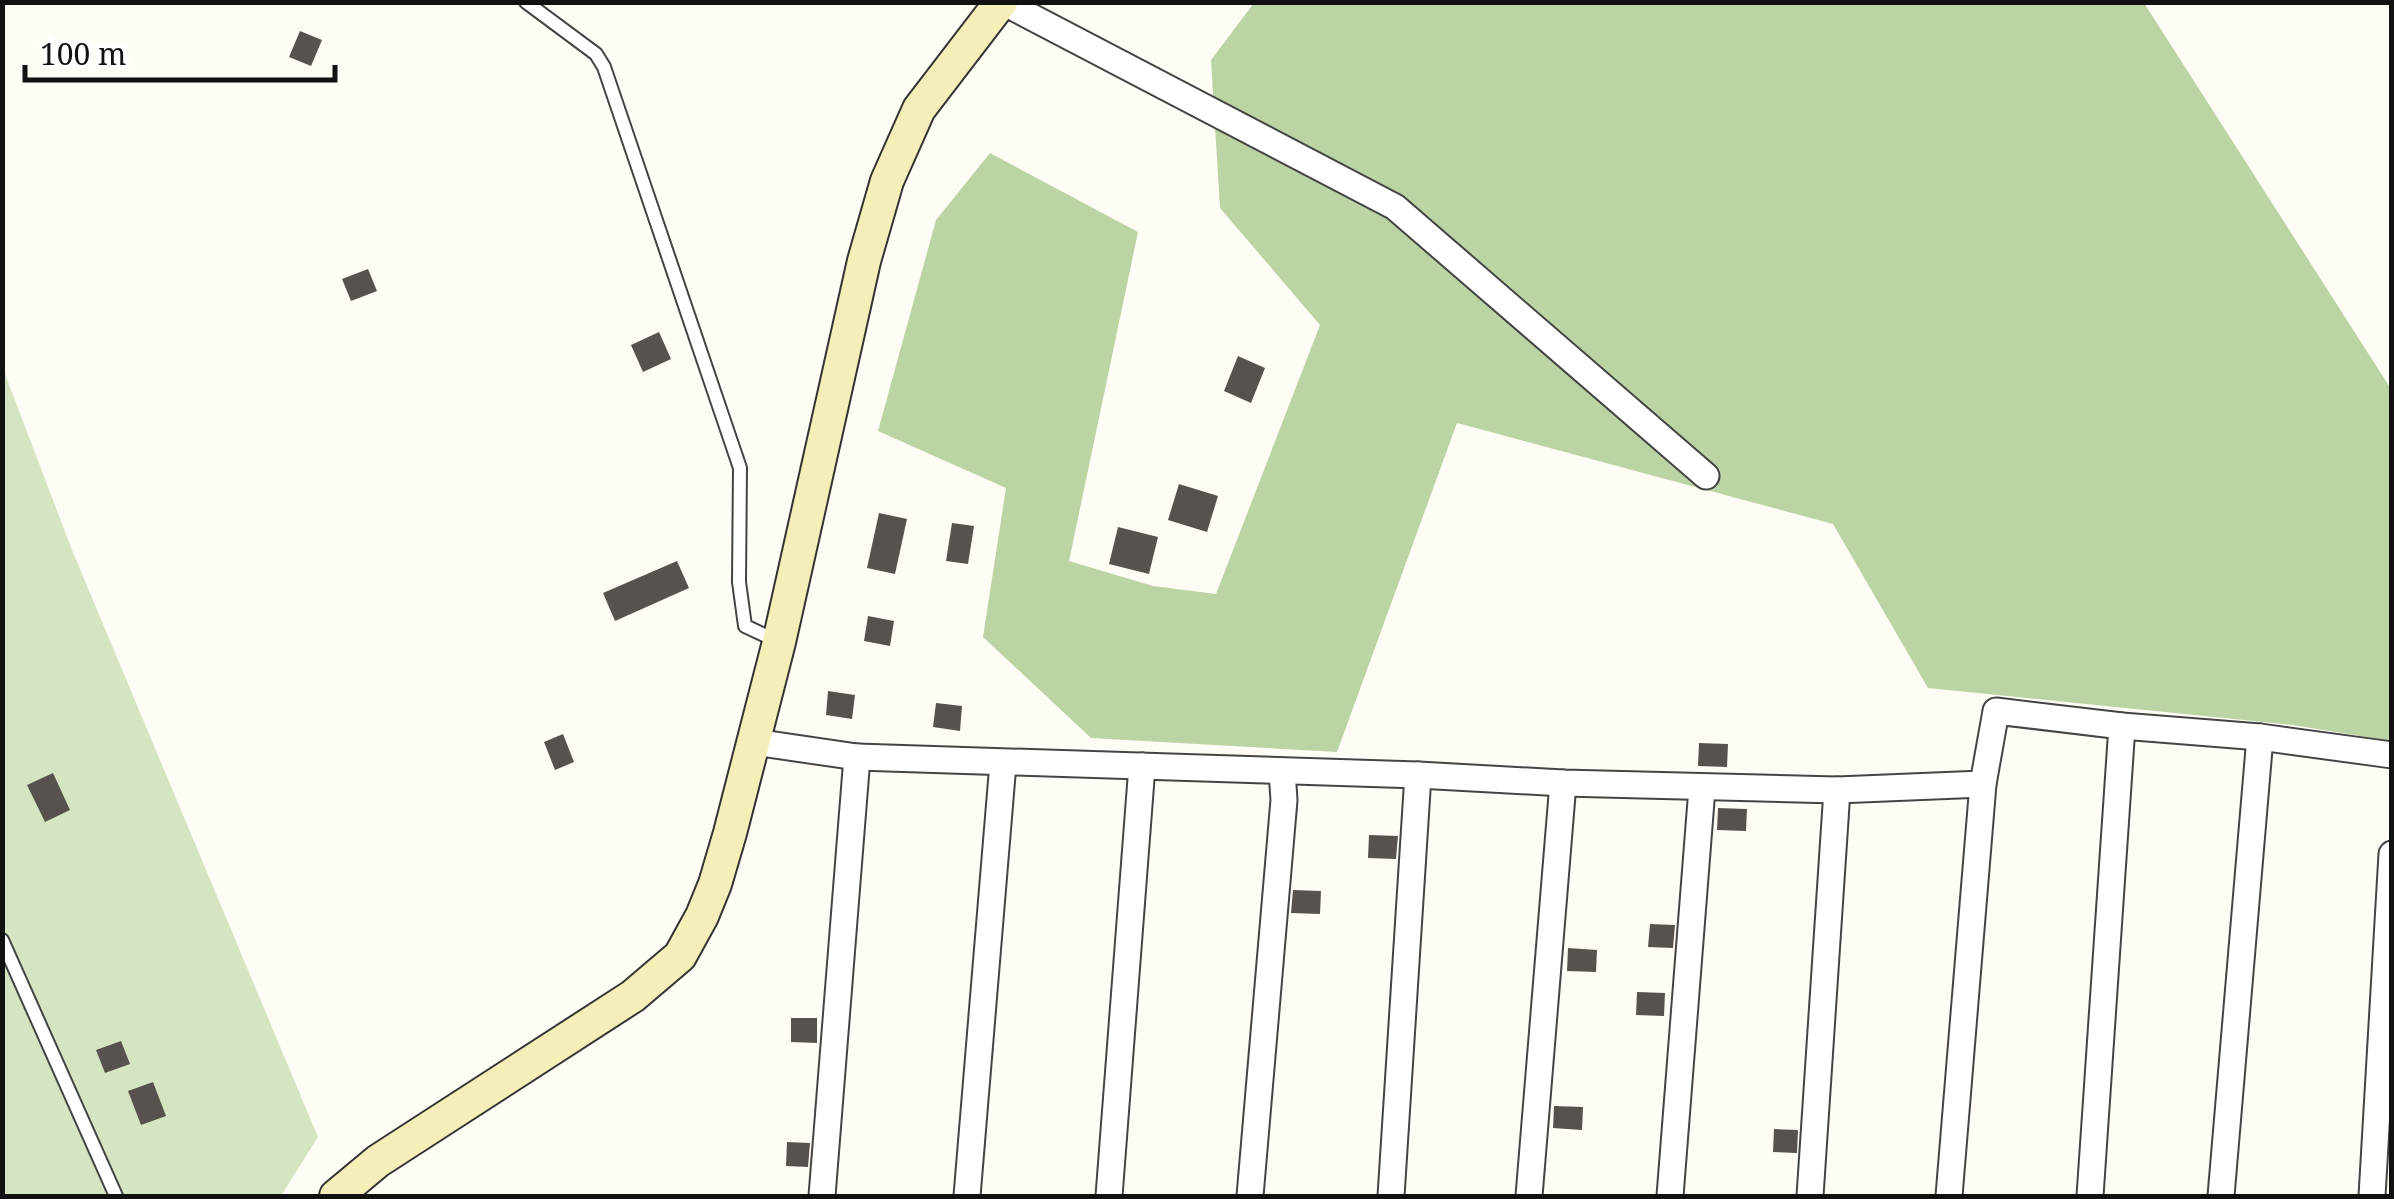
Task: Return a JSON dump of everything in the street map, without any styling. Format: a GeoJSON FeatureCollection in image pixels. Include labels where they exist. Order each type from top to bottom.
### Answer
{"type":"FeatureCollection","features":[{"type":"Feature","properties":{"kind":"main road"},"geometry":{"type":"LineString","coordinates":[[336,1196],[378,1162],[633,996],[680,956],[715,884],[754,742],[864,261],[887,180],[920,108],[1002,2]]}},
{"type":"Feature","properties":{"kind":"street"},"geometry":{"type":"LineString","coordinates":[[1002,2],[1394,207],[1706,476]]}},
{"type":"Feature","properties":{"kind":"street"},"geometry":{"type":"LineString","coordinates":[[1949,1196],[1983,784],[1996,712],[2260,738],[2392,756]]}},
{"type":"Feature","properties":{"kind":"street"},"geometry":{"type":"LineString","coordinates":[[2090,1196],[2122,726]]}},
{"type":"Feature","properties":{"kind":"street"},"geometry":{"type":"LineString","coordinates":[[2221,1196],[2260,738]]}},
{"type":"Feature","properties":{"kind":"street"},"geometry":{"type":"LineString","coordinates":[[754,742],[858,757],[1702,788],[1837,790],[1983,784]]}},
{"type":"Feature","properties":{"kind":"street"},"geometry":{"type":"LineString","coordinates":[[822,1196],[858,757]]}},
{"type":"Feature","properties":{"kind":"street"},"geometry":{"type":"LineString","coordinates":[[967,1196],[1003,763]]}},
{"type":"Feature","properties":{"kind":"street"},"geometry":{"type":"LineString","coordinates":[[1109,1196],[1142,766]]}},
{"type":"Feature","properties":{"kind":"street"},"geometry":{"type":"LineString","coordinates":[[1250,1196],[1284,800],[1282,771]]}},
{"type":"Feature","properties":{"kind":"street"},"geometry":{"type":"LineString","coordinates":[[1390,1196],[1418,775]]}},
{"type":"Feature","properties":{"kind":"street"},"geometry":{"type":"LineString","coordinates":[[1529,1196],[1563,783]]}},
{"type":"Feature","properties":{"kind":"street"},"geometry":{"type":"LineString","coordinates":[[1670,1196],[1702,788]]}},
{"type":"Feature","properties":{"kind":"street"},"geometry":{"type":"LineString","coordinates":[[1810,1196],[1837,790]]}},
{"type":"Feature","properties":{"kind":"street"},"geometry":{"type":"LineString","coordinates":[[2372,1196],[2392,854]]}},
{"type":"Feature","properties":{"kind":"lane"},"geometry":{"type":"LineString","coordinates":[[526,2],[596,54],[604,67],[740,468],[739,582],[745,626],[779,642]]}},
{"type":"Feature","properties":{"kind":"lane"},"geometry":{"type":"LineString","coordinates":[[2,940],[116,1196]]}},
{"type":"Feature","properties":{"kind":"green space"},"geometry":{"type":"Polygon","coordinates":[[[1254,3],[2144,3],[2391,389],[2391,741],[2293,725],[1928,688],[1833,524],[1457,423],[1337,752],[1091,738],[983,637],[1006,488],[878,431],[936,220],[990,153],[1138,232],[1069,561],[1153,586],[1216,594],[1320,325],[1220,208],[1211,60],[1254,3]]]}},
{"type":"Feature","properties":{"kind":"green space"},"geometry":{"type":"Polygon","coordinates":[[[2,366],[72,550],[318,1137],[281,1196],[3,1196],[2,366]]]}},
{"type":"Feature","properties":{"kind":"building"},"geometry":{"type":"Polygon","coordinates":[[[300,31],[322,40],[311,66],[289,57],[300,31]]]}},
{"type":"Feature","properties":{"kind":"building"},"geometry":{"type":"Polygon","coordinates":[[[368,269],[377,291],[351,301],[342,279],[368,269]]]}},
{"type":"Feature","properties":{"kind":"building"},"geometry":{"type":"Polygon","coordinates":[[[659,332],[671,359],[643,372],[631,345],[659,332]]]}},
{"type":"Feature","properties":{"kind":"building"},"geometry":{"type":"Polygon","coordinates":[[[1238,356],[1265,368],[1251,403],[1224,391],[1238,356]]]}},
{"type":"Feature","properties":{"kind":"building"},"geometry":{"type":"Polygon","coordinates":[[[1179,484],[1218,496],[1207,532],[1168,520],[1179,484]]]}},
{"type":"Feature","properties":{"kind":"building"},"geometry":{"type":"Polygon","coordinates":[[[879,513],[907,519],[895,574],[867,568],[879,513]]]}},
{"type":"Feature","properties":{"kind":"building"},"geometry":{"type":"Polygon","coordinates":[[[952,523],[974,526],[968,564],[946,561],[952,523]]]}},
{"type":"Feature","properties":{"kind":"building"},"geometry":{"type":"Polygon","coordinates":[[[1118,527],[1158,537],[1149,574],[1109,564],[1118,527]]]}},
{"type":"Feature","properties":{"kind":"building"},"geometry":{"type":"Polygon","coordinates":[[[677,561],[689,588],[615,621],[603,593],[677,561]]]}},
{"type":"Feature","properties":{"kind":"building"},"geometry":{"type":"Polygon","coordinates":[[[868,616],[894,621],[890,646],[864,641],[868,616]]]}},
{"type":"Feature","properties":{"kind":"building"},"geometry":{"type":"Polygon","coordinates":[[[828,691],[855,695],[852,719],[826,715],[828,691]]]}},
{"type":"Feature","properties":{"kind":"building"},"geometry":{"type":"Polygon","coordinates":[[[936,703],[962,706],[960,731],[933,727],[936,703]]]}},
{"type":"Feature","properties":{"kind":"building"},"geometry":{"type":"Polygon","coordinates":[[[563,734],[574,762],[555,770],[544,742],[563,734]]]}},
{"type":"Feature","properties":{"kind":"building"},"geometry":{"type":"Polygon","coordinates":[[[1699,743],[1728,744],[1727,767],[1698,766],[1699,743]]]}},
{"type":"Feature","properties":{"kind":"building"},"geometry":{"type":"Polygon","coordinates":[[[53,773],[70,810],[45,822],[27,785],[53,773]]]}},
{"type":"Feature","properties":{"kind":"building"},"geometry":{"type":"Polygon","coordinates":[[[1718,808],[1747,809],[1746,831],[1717,830],[1718,808]]]}},
{"type":"Feature","properties":{"kind":"building"},"geometry":{"type":"Polygon","coordinates":[[[1369,835],[1398,836],[1396,859],[1368,858],[1369,835]]]}},
{"type":"Feature","properties":{"kind":"building"},"geometry":{"type":"Polygon","coordinates":[[[1293,890],[1321,891],[1320,914],[1291,913],[1293,890]]]}},
{"type":"Feature","properties":{"kind":"building"},"geometry":{"type":"Polygon","coordinates":[[[1650,924],[1675,925],[1673,948],[1648,947],[1650,924]]]}},
{"type":"Feature","properties":{"kind":"building"},"geometry":{"type":"Polygon","coordinates":[[[1568,948],[1597,950],[1596,972],[1567,971],[1568,948]]]}},
{"type":"Feature","properties":{"kind":"building"},"geometry":{"type":"Polygon","coordinates":[[[1637,992],[1665,993],[1664,1016],[1636,1015],[1637,992]]]}},
{"type":"Feature","properties":{"kind":"building"},"geometry":{"type":"Polygon","coordinates":[[[791,1018],[817,1018],[817,1043],[791,1042],[791,1018]]]}},
{"type":"Feature","properties":{"kind":"building"},"geometry":{"type":"Polygon","coordinates":[[[121,1041],[130,1064],[105,1073],[96,1050],[121,1041]]]}},
{"type":"Feature","properties":{"kind":"building"},"geometry":{"type":"Polygon","coordinates":[[[153,1082],[166,1116],[141,1125],[128,1091],[153,1082]]]}},
{"type":"Feature","properties":{"kind":"building"},"geometry":{"type":"Polygon","coordinates":[[[1554,1106],[1583,1107],[1582,1130],[1553,1128],[1554,1106]]]}},
{"type":"Feature","properties":{"kind":"building"},"geometry":{"type":"Polygon","coordinates":[[[1774,1129],[1798,1130],[1797,1153],[1773,1152],[1774,1129]]]}},
{"type":"Feature","properties":{"kind":"building"},"geometry":{"type":"Polygon","coordinates":[[[787,1142],[810,1143],[808,1167],[786,1166],[787,1142]]]}}]}
